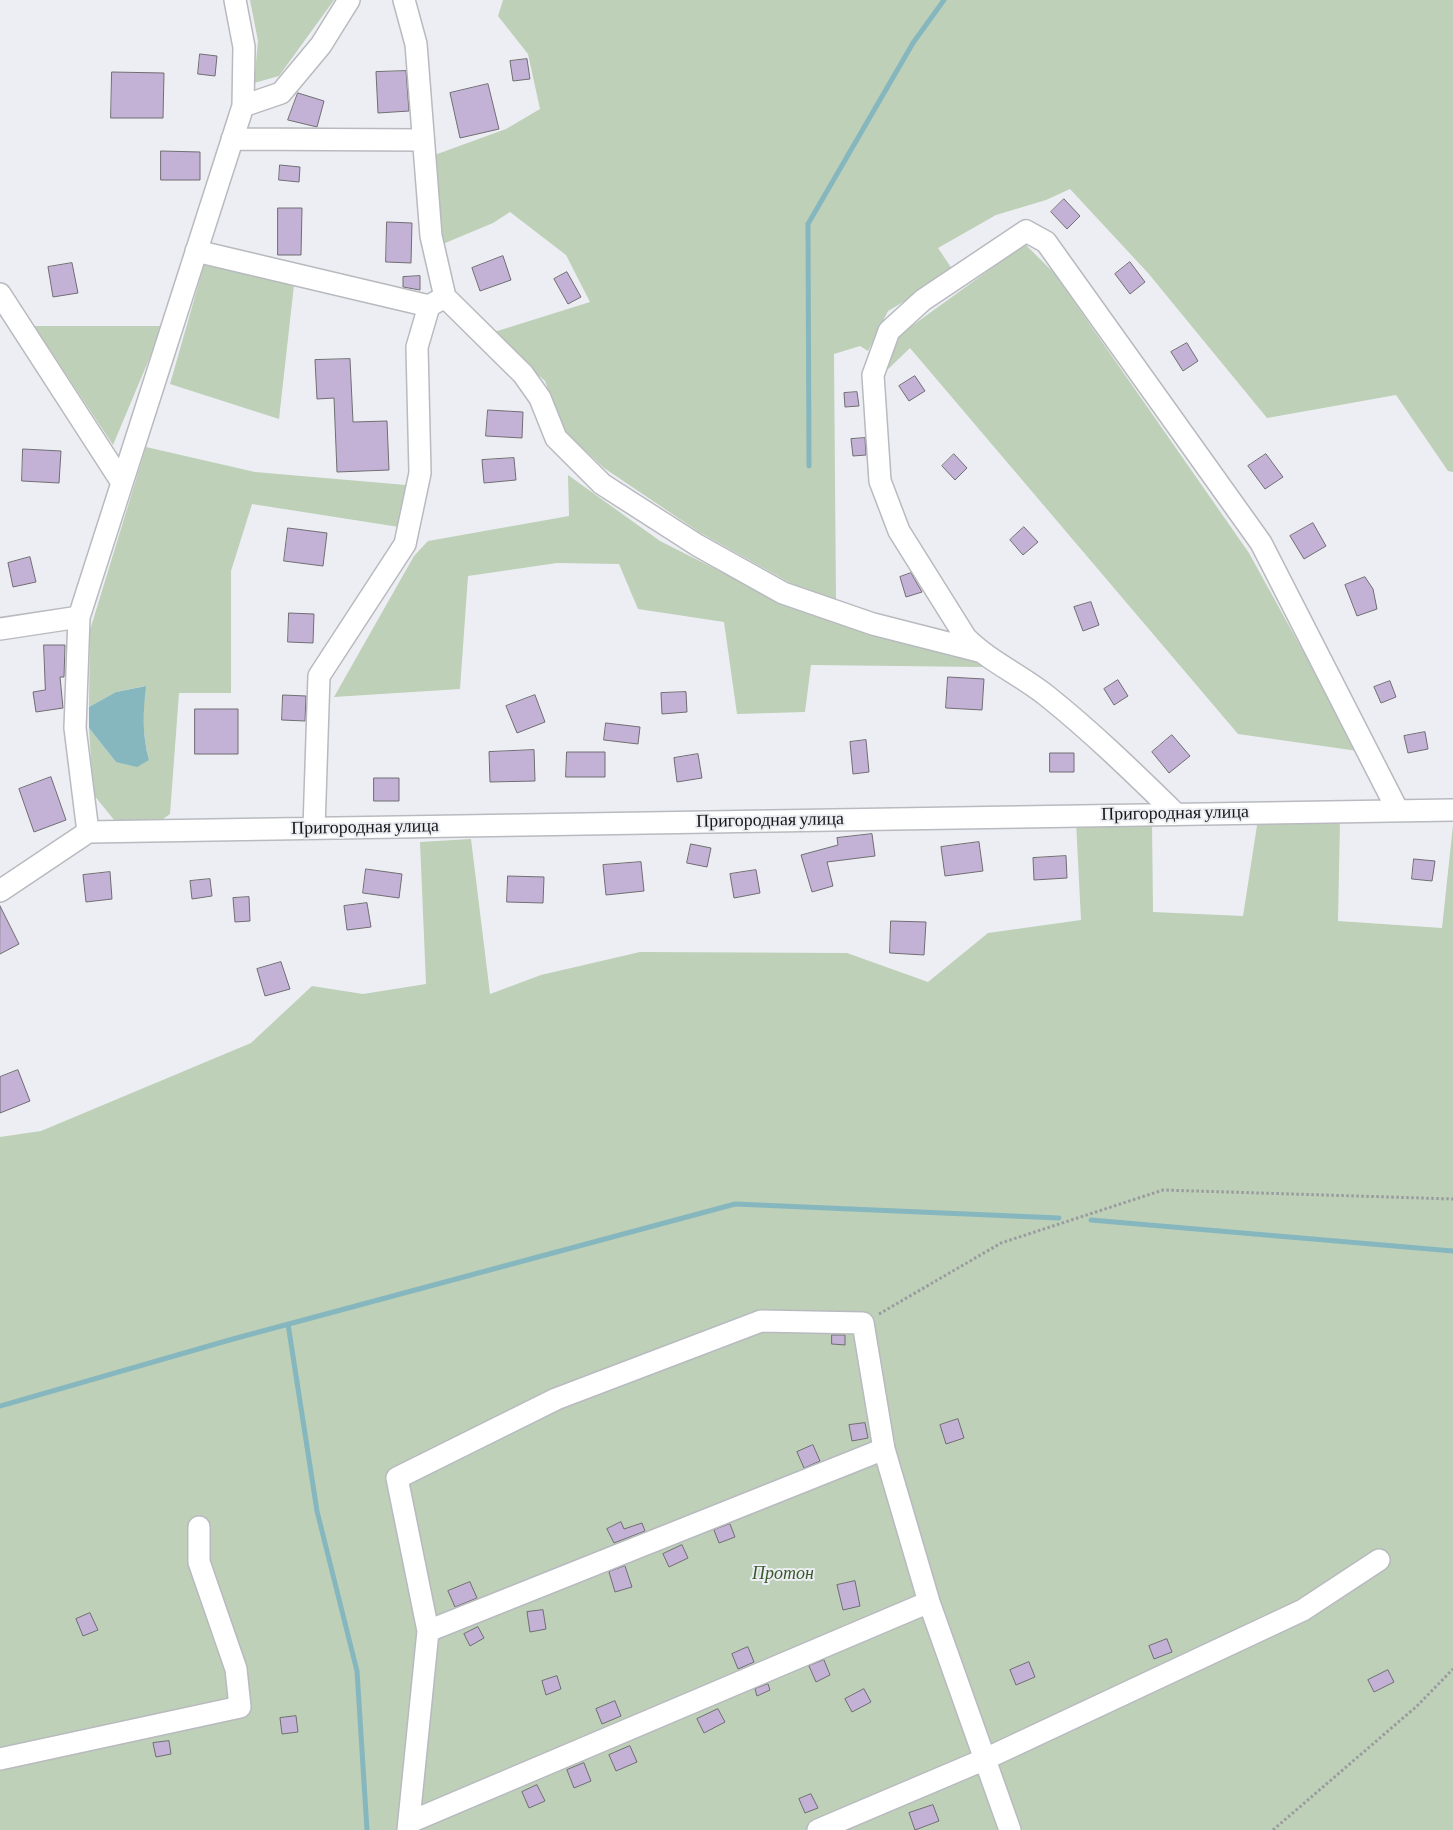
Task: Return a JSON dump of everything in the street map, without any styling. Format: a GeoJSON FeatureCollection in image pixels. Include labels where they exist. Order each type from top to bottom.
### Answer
{"type":"FeatureCollection","features":[{"type":"Feature","properties":{"kind":"street"},"geometry":{"type":"LineString","coordinates":[[0,891],[88,832],[76,728],[79,617],[121,481],[243,106],[244,46],[235,0]]}},
{"type":"Feature","properties":{"kind":"street"},"geometry":{"type":"LineString","coordinates":[[243,106],[281,93],[321,45],[349,0]]}},
{"type":"Feature","properties":{"kind":"street"},"geometry":{"type":"LineString","coordinates":[[314,828],[319,676],[405,544],[420,473],[417,347],[437,301],[416,44],[404,0]]}},
{"type":"Feature","properties":{"kind":"street"},"geometry":{"type":"LineString","coordinates":[[232,139],[423,140]]}},
{"type":"Feature","properties":{"kind":"street"},"geometry":{"type":"LineString","coordinates":[[1175,813],[1113,752],[1045,695],[980,651],[966,638],[899,531],[880,481],[873,375],[889,331],[923,300],[1026,231],[1046,242],[1261,543],[1398,810]]}},
{"type":"Feature","properties":{"kind":"street"},"geometry":{"type":"LineString","coordinates":[[196,251],[437,301],[523,374],[540,398],[556,438],[602,484],[697,545],[783,593],[873,624],[980,651]]}},
{"type":"Feature","properties":{"kind":"street"},"geometry":{"type":"LineString","coordinates":[[0,294],[121,481]]}},
{"type":"Feature","properties":{"kind":"street"},"geometry":{"type":"LineString","coordinates":[[0,629],[79,617]]}},
{"type":"Feature","properties":{"kind":"street","name":"Пригородная улица"},"geometry":{"type":"LineString","coordinates":[[88,832],[1453,810]]}},
{"type":"Feature","properties":{"kind":"street"},"geometry":{"type":"LineString","coordinates":[[928,1602],[409,1826],[428,1631],[397,1478],[556,1400],[761,1321],[863,1323],[884,1449],[928,1602],[983,1760],[1010,1830]]}},
{"type":"Feature","properties":{"kind":"street"},"geometry":{"type":"LineString","coordinates":[[428,1631],[884,1449]]}},
{"type":"Feature","properties":{"kind":"street"},"geometry":{"type":"LineString","coordinates":[[0,1759],[240,1707],[236,1669],[199,1562],[199,1527]]}},
{"type":"Feature","properties":{"kind":"street"},"geometry":{"type":"LineString","coordinates":[[818,1830],[983,1760],[1304,1610],[1379,1560]]}},
{"type":"Feature","properties":{"kind":"path"},"geometry":{"type":"LineString","coordinates":[[863,1323],[1001,1243],[1162,1190],[1453,1199]]}},
{"type":"Feature","properties":{"kind":"path"},"geometry":{"type":"LineString","coordinates":[[1273,1830],[1417,1706],[1453,1669]]}},
{"type":"Feature","properties":{"kind":"green space"},"geometry":{"type":"Polygon","coordinates":[[[250,0],[334,0],[279,76],[254,83],[258,41],[250,0]]]}},
{"type":"Feature","properties":{"kind":"green space"},"geometry":{"type":"Polygon","coordinates":[[[503,0],[1453,0],[1453,472],[1448,471],[1396,395],[1267,418],[1148,273],[1070,189],[1046,200],[996,215],[938,248],[954,272],[888,311],[868,351],[860,346],[834,354],[836,603],[792,584],[699,532],[604,468],[563,430],[545,381],[491,333],[590,302],[566,255],[510,212],[493,223],[438,246],[429,157],[506,129],[540,109],[528,54],[498,16],[503,0]]]}},
{"type":"Feature","properties":{"kind":"green space"},"geometry":{"type":"Polygon","coordinates":[[[1025,244],[1054,273],[1249,553],[1358,751],[1238,734],[910,348],[882,375],[898,336],[1025,244]]]}},
{"type":"Feature","properties":{"kind":"green space"},"geometry":{"type":"Polygon","coordinates":[[[204,265],[294,285],[279,419],[170,384],[204,265]]]}},
{"type":"Feature","properties":{"kind":"green space"},"geometry":{"type":"Polygon","coordinates":[[[34,326],[163,326],[113,445],[34,326]]]}},
{"type":"Feature","properties":{"kind":"green space"},"geometry":{"type":"Polygon","coordinates":[[[146,447],[255,472],[406,485],[399,527],[252,504],[231,571],[231,693],[179,693],[170,814],[159,822],[115,821],[93,794],[89,728],[116,762],[149,760],[145,742],[145,686],[116,692],[89,707],[90,630],[146,447]]]}},
{"type":"Feature","properties":{"kind":"green space"},"geometry":{"type":"Polygon","coordinates":[[[568,475],[660,541],[779,601],[975,658],[983,667],[811,665],[805,712],[737,714],[724,622],[638,609],[619,564],[557,563],[468,576],[460,689],[334,697],[414,556],[428,541],[569,516],[568,475]]]}},
{"type":"Feature","properties":{"kind":"green space","name":"Протон"},"geometry":{"type":"Polygon","coordinates":[[[1258,819],[1340,821],[1338,921],[1442,928],[1453,825],[1453,1830],[0,1830],[0,1137],[41,1131],[251,1043],[312,986],[363,994],[426,984],[420,842],[471,839],[490,994],[541,975],[640,952],[847,953],[928,982],[988,933],[1081,920],[1076,821],[1152,821],[1153,912],[1243,916],[1258,819]]]}},
{"type":"Feature","properties":{"kind":"water"},"geometry":{"type":"Polygon","coordinates":[[[146,686],[144,723],[145,742],[149,760],[137,767],[116,762],[89,728],[89,707],[116,692],[146,686]]]}},
{"type":"Feature","properties":{"kind":"building"},"geometry":{"type":"Polygon","coordinates":[[[200,54],[217,56],[215,76],[198,74],[200,54]]]}},
{"type":"Feature","properties":{"kind":"building"},"geometry":{"type":"Polygon","coordinates":[[[527,59],[530,79],[513,81],[510,61],[527,59]]]}},
{"type":"Feature","properties":{"kind":"building"},"geometry":{"type":"Polygon","coordinates":[[[406,71],[409,111],[378,113],[376,72],[406,71]]]}},
{"type":"Feature","properties":{"kind":"building"},"geometry":{"type":"Polygon","coordinates":[[[112,72],[164,73],[163,118],[111,118],[112,72]]]}},
{"type":"Feature","properties":{"kind":"building"},"geometry":{"type":"Polygon","coordinates":[[[488,84],[499,129],[460,138],[450,93],[488,84]]]}},
{"type":"Feature","properties":{"kind":"building"},"geometry":{"type":"Polygon","coordinates":[[[298,93],[324,101],[317,127],[288,120],[298,93]]]}},
{"type":"Feature","properties":{"kind":"building"},"geometry":{"type":"Polygon","coordinates":[[[161,151],[200,152],[200,180],[161,180],[161,151]]]}},
{"type":"Feature","properties":{"kind":"building"},"geometry":{"type":"Polygon","coordinates":[[[280,165],[300,167],[299,182],[279,180],[280,165]]]}},
{"type":"Feature","properties":{"kind":"building"},"geometry":{"type":"Polygon","coordinates":[[[1064,199],[1080,216],[1067,229],[1051,212],[1064,199]]]}},
{"type":"Feature","properties":{"kind":"building"},"geometry":{"type":"Polygon","coordinates":[[[278,208],[302,208],[301,255],[278,255],[278,208]]]}},
{"type":"Feature","properties":{"kind":"building"},"geometry":{"type":"Polygon","coordinates":[[[387,222],[412,223],[411,263],[386,262],[387,222]]]}},
{"type":"Feature","properties":{"kind":"building"},"geometry":{"type":"Polygon","coordinates":[[[503,256],[511,280],[480,291],[472,268],[503,256]]]}},
{"type":"Feature","properties":{"kind":"building"},"geometry":{"type":"Polygon","coordinates":[[[1130,262],[1145,282],[1130,294],[1115,274],[1130,262]]]}},
{"type":"Feature","properties":{"kind":"building"},"geometry":{"type":"Polygon","coordinates":[[[72,263],[78,293],[53,297],[48,267],[72,263]]]}},
{"type":"Feature","properties":{"kind":"building"},"geometry":{"type":"Polygon","coordinates":[[[567,272],[581,297],[568,304],[554,279],[567,272]]]}},
{"type":"Feature","properties":{"kind":"building"},"geometry":{"type":"Polygon","coordinates":[[[420,276],[420,290],[403,287],[403,277],[420,276]]]}},
{"type":"Feature","properties":{"kind":"building"},"geometry":{"type":"Polygon","coordinates":[[[1187,343],[1198,361],[1183,371],[1171,352],[1187,343]]]}},
{"type":"Feature","properties":{"kind":"building"},"geometry":{"type":"Polygon","coordinates":[[[350,359],[353,422],[387,421],[389,470],[337,472],[334,398],[317,399],[315,360],[350,359]]]}},
{"type":"Feature","properties":{"kind":"building"},"geometry":{"type":"Polygon","coordinates":[[[915,376],[925,391],[909,401],[899,386],[915,376]]]}},
{"type":"Feature","properties":{"kind":"building"},"geometry":{"type":"Polygon","coordinates":[[[857,392],[859,406],[845,407],[844,393],[857,392]]]}},
{"type":"Feature","properties":{"kind":"building"},"geometry":{"type":"Polygon","coordinates":[[[488,410],[523,412],[522,438],[486,436],[488,410]]]}},
{"type":"Feature","properties":{"kind":"building"},"geometry":{"type":"Polygon","coordinates":[[[865,438],[866,455],[853,456],[851,439],[865,438]]]}},
{"type":"Feature","properties":{"kind":"building"},"geometry":{"type":"Polygon","coordinates":[[[23,449],[61,451],[59,483],[22,481],[23,449]]]}},
{"type":"Feature","properties":{"kind":"building"},"geometry":{"type":"Polygon","coordinates":[[[954,454],[967,468],[955,480],[942,466],[954,454]]]}},
{"type":"Feature","properties":{"kind":"building"},"geometry":{"type":"Polygon","coordinates":[[[1266,454],[1283,477],[1265,489],[1248,466],[1266,454]]]}},
{"type":"Feature","properties":{"kind":"building"},"geometry":{"type":"Polygon","coordinates":[[[514,458],[516,480],[484,483],[482,460],[514,458]]]}},
{"type":"Feature","properties":{"kind":"building"},"geometry":{"type":"Polygon","coordinates":[[[1313,523],[1326,546],[1304,559],[1290,536],[1313,523]]]}},
{"type":"Feature","properties":{"kind":"building"},"geometry":{"type":"Polygon","coordinates":[[[1024,527],[1038,542],[1023,555],[1010,540],[1024,527]]]}},
{"type":"Feature","properties":{"kind":"building"},"geometry":{"type":"Polygon","coordinates":[[[288,528],[327,533],[323,566],[284,561],[288,528]]]}},
{"type":"Feature","properties":{"kind":"building"},"geometry":{"type":"Polygon","coordinates":[[[30,557],[36,582],[13,587],[8,563],[30,557]]]}},
{"type":"Feature","properties":{"kind":"building"},"geometry":{"type":"Polygon","coordinates":[[[911,573],[922,592],[906,597],[900,577],[911,573]]]}},
{"type":"Feature","properties":{"kind":"building"},"geometry":{"type":"Polygon","coordinates":[[[1365,577],[1373,589],[1377,609],[1357,616],[1345,585],[1365,577]]]}},
{"type":"Feature","properties":{"kind":"building"},"geometry":{"type":"Polygon","coordinates":[[[1091,602],[1099,625],[1083,631],[1074,607],[1091,602]]]}},
{"type":"Feature","properties":{"kind":"building"},"geometry":{"type":"Polygon","coordinates":[[[289,613],[314,614],[313,643],[288,642],[289,613]]]}},
{"type":"Feature","properties":{"kind":"building"},"geometry":{"type":"Polygon","coordinates":[[[44,645],[65,645],[64,677],[60,677],[63,708],[36,712],[33,692],[45,690],[44,645]]]}},
{"type":"Feature","properties":{"kind":"building"},"geometry":{"type":"Polygon","coordinates":[[[948,677],[984,679],[982,710],[946,708],[948,677]]]}},
{"type":"Feature","properties":{"kind":"building"},"geometry":{"type":"Polygon","coordinates":[[[1118,680],[1128,696],[1114,705],[1104,689],[1118,680]]]}},
{"type":"Feature","properties":{"kind":"building"},"geometry":{"type":"Polygon","coordinates":[[[1390,681],[1396,697],[1381,703],[1374,687],[1390,681]]]}},
{"type":"Feature","properties":{"kind":"building"},"geometry":{"type":"Polygon","coordinates":[[[686,692],[687,712],[662,714],[661,693],[686,692]]]}},
{"type":"Feature","properties":{"kind":"building"},"geometry":{"type":"Polygon","coordinates":[[[283,695],[306,696],[305,721],[282,720],[283,695]]]}},
{"type":"Feature","properties":{"kind":"building"},"geometry":{"type":"Polygon","coordinates":[[[535,695],[545,722],[517,733],[506,706],[535,695]]]}},
{"type":"Feature","properties":{"kind":"building"},"geometry":{"type":"Polygon","coordinates":[[[195,709],[238,709],[238,754],[195,754],[195,709]]]}},
{"type":"Feature","properties":{"kind":"building"},"geometry":{"type":"Polygon","coordinates":[[[606,723],[640,727],[638,744],[604,740],[606,723]]]}},
{"type":"Feature","properties":{"kind":"building"},"geometry":{"type":"Polygon","coordinates":[[[1425,732],[1428,749],[1408,753],[1404,736],[1425,732]]]}},
{"type":"Feature","properties":{"kind":"building"},"geometry":{"type":"Polygon","coordinates":[[[1172,735],[1190,756],[1169,773],[1152,752],[1172,735]]]}},
{"type":"Feature","properties":{"kind":"building"},"geometry":{"type":"Polygon","coordinates":[[[866,740],[869,772],[853,774],[850,742],[866,740]]]}},
{"type":"Feature","properties":{"kind":"building"},"geometry":{"type":"Polygon","coordinates":[[[534,750],[535,781],[490,782],[489,752],[534,750]]]}},
{"type":"Feature","properties":{"kind":"building"},"geometry":{"type":"Polygon","coordinates":[[[567,752],[605,752],[605,777],[566,777],[567,752]]]}},
{"type":"Feature","properties":{"kind":"building"},"geometry":{"type":"Polygon","coordinates":[[[1050,753],[1074,753],[1074,772],[1050,772],[1050,753]]]}},
{"type":"Feature","properties":{"kind":"building"},"geometry":{"type":"Polygon","coordinates":[[[698,754],[702,778],[677,782],[674,758],[698,754]]]}},
{"type":"Feature","properties":{"kind":"building"},"geometry":{"type":"Polygon","coordinates":[[[51,777],[66,820],[34,832],[19,789],[51,777]]]}},
{"type":"Feature","properties":{"kind":"building"},"geometry":{"type":"Polygon","coordinates":[[[374,778],[399,778],[399,801],[374,801],[374,778]]]}},
{"type":"Feature","properties":{"kind":"building"},"geometry":{"type":"Polygon","coordinates":[[[872,834],[875,856],[827,862],[833,886],[812,892],[801,855],[838,845],[837,838],[872,834]]]}},
{"type":"Feature","properties":{"kind":"building"},"geometry":{"type":"Polygon","coordinates":[[[979,842],[983,871],[945,876],[941,847],[979,842]]]}},
{"type":"Feature","properties":{"kind":"building"},"geometry":{"type":"Polygon","coordinates":[[[691,844],[711,848],[707,867],[687,863],[691,844]]]}},
{"type":"Feature","properties":{"kind":"building"},"geometry":{"type":"Polygon","coordinates":[[[1066,856],[1067,878],[1034,880],[1033,858],[1066,856]]]}},
{"type":"Feature","properties":{"kind":"building"},"geometry":{"type":"Polygon","coordinates":[[[1414,859],[1435,861],[1432,881],[1412,879],[1414,859]]]}},
{"type":"Feature","properties":{"kind":"building"},"geometry":{"type":"Polygon","coordinates":[[[641,862],[644,891],[606,895],[603,865],[641,862]]]}},
{"type":"Feature","properties":{"kind":"building"},"geometry":{"type":"Polygon","coordinates":[[[366,869],[402,874],[399,898],[363,893],[366,869]]]}},
{"type":"Feature","properties":{"kind":"building"},"geometry":{"type":"Polygon","coordinates":[[[756,870],[760,893],[734,898],[730,874],[756,870]]]}},
{"type":"Feature","properties":{"kind":"building"},"geometry":{"type":"Polygon","coordinates":[[[110,872],[112,899],[86,902],[83,875],[110,872]]]}},
{"type":"Feature","properties":{"kind":"building"},"geometry":{"type":"Polygon","coordinates":[[[508,876],[544,877],[543,903],[507,902],[508,876]]]}},
{"type":"Feature","properties":{"kind":"building"},"geometry":{"type":"Polygon","coordinates":[[[210,879],[212,896],[192,899],[190,881],[210,879]]]}},
{"type":"Feature","properties":{"kind":"building"},"geometry":{"type":"Polygon","coordinates":[[[249,897],[250,921],[235,922],[233,898],[249,897]]]}},
{"type":"Feature","properties":{"kind":"building"},"geometry":{"type":"Polygon","coordinates":[[[367,903],[371,927],[347,930],[344,906],[367,903]]]}},
{"type":"Feature","properties":{"kind":"building"},"geometry":{"type":"Polygon","coordinates":[[[0,906],[19,944],[0,954],[0,906]]]}},
{"type":"Feature","properties":{"kind":"building"},"geometry":{"type":"Polygon","coordinates":[[[891,921],[926,922],[924,955],[890,953],[891,921]]]}},
{"type":"Feature","properties":{"kind":"building"},"geometry":{"type":"Polygon","coordinates":[[[281,962],[290,989],[265,996],[257,969],[281,962]]]}},
{"type":"Feature","properties":{"kind":"building"},"geometry":{"type":"Polygon","coordinates":[[[18,1070],[30,1101],[0,1113],[0,1077],[18,1070]]]}},
{"type":"Feature","properties":{"kind":"building"},"geometry":{"type":"Polygon","coordinates":[[[832,1335],[845,1335],[845,1345],[832,1344],[832,1335]]]}},
{"type":"Feature","properties":{"kind":"building"},"geometry":{"type":"Polygon","coordinates":[[[958,1419],[964,1438],[946,1444],[940,1425],[958,1419]]]}},
{"type":"Feature","properties":{"kind":"building"},"geometry":{"type":"Polygon","coordinates":[[[865,1423],[868,1438],[852,1441],[849,1425],[865,1423]]]}},
{"type":"Feature","properties":{"kind":"building"},"geometry":{"type":"Polygon","coordinates":[[[813,1445],[820,1461],[804,1468],[797,1452],[813,1445]]]}},
{"type":"Feature","properties":{"kind":"building"},"geometry":{"type":"Polygon","coordinates":[[[621,1522],[624,1529],[642,1523],[645,1531],[614,1543],[607,1529],[621,1522]]]}},
{"type":"Feature","properties":{"kind":"building"},"geometry":{"type":"Polygon","coordinates":[[[730,1524],[735,1537],[719,1543],[714,1530],[730,1524]]]}},
{"type":"Feature","properties":{"kind":"building"},"geometry":{"type":"Polygon","coordinates":[[[682,1545],[688,1558],[669,1567],[663,1554],[682,1545]]]}},
{"type":"Feature","properties":{"kind":"building"},"geometry":{"type":"Polygon","coordinates":[[[625,1566],[632,1587],[615,1592],[609,1572],[625,1566]]]}},
{"type":"Feature","properties":{"kind":"building"},"geometry":{"type":"Polygon","coordinates":[[[855,1581],[860,1606],[843,1610],[837,1585],[855,1581]]]}},
{"type":"Feature","properties":{"kind":"building"},"geometry":{"type":"Polygon","coordinates":[[[470,1582],[477,1598],[455,1607],[448,1591],[470,1582]]]}},
{"type":"Feature","properties":{"kind":"building"},"geometry":{"type":"Polygon","coordinates":[[[543,1610],[546,1629],[530,1632],[527,1612],[543,1610]]]}},
{"type":"Feature","properties":{"kind":"building"},"geometry":{"type":"Polygon","coordinates":[[[90,1613],[98,1630],[83,1636],[76,1619],[90,1613]]]}},
{"type":"Feature","properties":{"kind":"building"},"geometry":{"type":"Polygon","coordinates":[[[478,1627],[484,1638],[470,1646],[464,1634],[478,1627]]]}},
{"type":"Feature","properties":{"kind":"building"},"geometry":{"type":"Polygon","coordinates":[[[1167,1639],[1172,1652],[1154,1659],[1149,1646],[1167,1639]]]}},
{"type":"Feature","properties":{"kind":"building"},"geometry":{"type":"Polygon","coordinates":[[[748,1647],[754,1662],[738,1669],[732,1654],[748,1647]]]}},
{"type":"Feature","properties":{"kind":"building"},"geometry":{"type":"Polygon","coordinates":[[[824,1660],[830,1675],[816,1682],[809,1666],[824,1660]]]}},
{"type":"Feature","properties":{"kind":"building"},"geometry":{"type":"Polygon","coordinates":[[[1029,1662],[1035,1677],[1016,1685],[1010,1670],[1029,1662]]]}},
{"type":"Feature","properties":{"kind":"building"},"geometry":{"type":"Polygon","coordinates":[[[1388,1670],[1394,1682],[1374,1692],[1368,1680],[1388,1670]]]}},
{"type":"Feature","properties":{"kind":"building"},"geometry":{"type":"Polygon","coordinates":[[[557,1676],[561,1689],[546,1695],[542,1681],[557,1676]]]}},
{"type":"Feature","properties":{"kind":"building"},"geometry":{"type":"Polygon","coordinates":[[[768,1684],[770,1690],[757,1696],[755,1689],[768,1684]]]}},
{"type":"Feature","properties":{"kind":"building"},"geometry":{"type":"Polygon","coordinates":[[[864,1689],[871,1702],[852,1712],[845,1699],[864,1689]]]}},
{"type":"Feature","properties":{"kind":"building"},"geometry":{"type":"Polygon","coordinates":[[[615,1701],[621,1716],[602,1724],[596,1709],[615,1701]]]}},
{"type":"Feature","properties":{"kind":"building"},"geometry":{"type":"Polygon","coordinates":[[[718,1709],[725,1722],[704,1733],[697,1719],[718,1709]]]}},
{"type":"Feature","properties":{"kind":"building"},"geometry":{"type":"Polygon","coordinates":[[[296,1716],[298,1732],[282,1734],[280,1718],[296,1716]]]}},
{"type":"Feature","properties":{"kind":"building"},"geometry":{"type":"Polygon","coordinates":[[[169,1741],[171,1754],[156,1757],[153,1743],[169,1741]]]}},
{"type":"Feature","properties":{"kind":"building"},"geometry":{"type":"Polygon","coordinates":[[[630,1746],[637,1762],[616,1771],[609,1755],[630,1746]]]}},
{"type":"Feature","properties":{"kind":"building"},"geometry":{"type":"Polygon","coordinates":[[[584,1763],[591,1781],[574,1788],[567,1770],[584,1763]]]}},
{"type":"Feature","properties":{"kind":"building"},"geometry":{"type":"Polygon","coordinates":[[[537,1785],[545,1801],[529,1808],[522,1792],[537,1785]]]}},
{"type":"Feature","properties":{"kind":"building"},"geometry":{"type":"Polygon","coordinates":[[[811,1794],[818,1808],[805,1813],[799,1799],[811,1794]]]}},
{"type":"Feature","properties":{"kind":"building"},"geometry":{"type":"Polygon","coordinates":[[[933,1805],[939,1821],[915,1830],[909,1813],[933,1805]]]}},
{"type":"Feature","properties":{"kind":"waterway"},"geometry":{"type":"LineString","coordinates":[[809,466],[808,224],[913,43],[944,0]]}},
{"type":"Feature","properties":{"kind":"waterway"},"geometry":{"type":"LineString","coordinates":[[0,1406],[233,1339],[735,1204],[1059,1218]]}},
{"type":"Feature","properties":{"kind":"waterway"},"geometry":{"type":"LineString","coordinates":[[1091,1220],[1453,1251]]}},
{"type":"Feature","properties":{"kind":"waterway"},"geometry":{"type":"LineString","coordinates":[[288,1324],[317,1511],[357,1671],[367,1830]]}}]}
